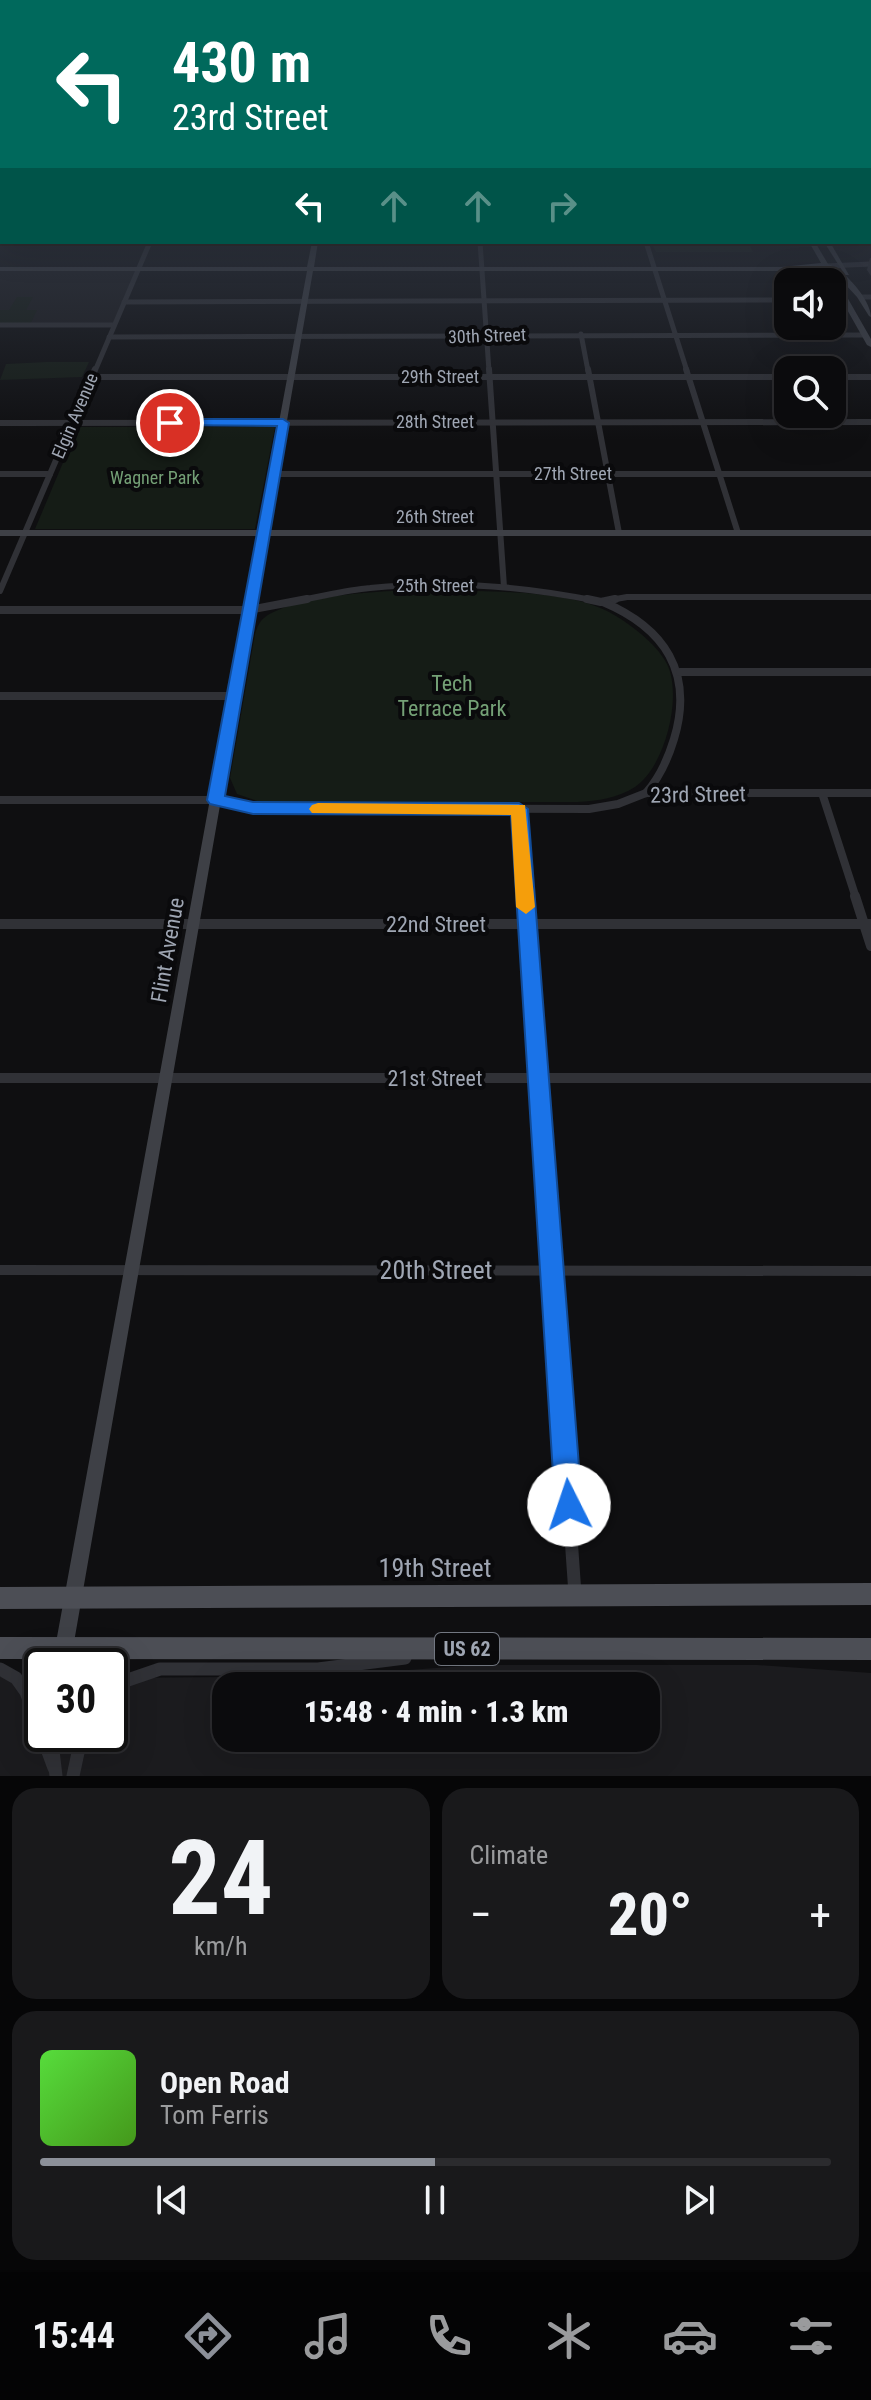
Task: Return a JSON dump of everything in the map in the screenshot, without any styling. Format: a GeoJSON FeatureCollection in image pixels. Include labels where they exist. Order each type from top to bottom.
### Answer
{"type":"FeatureCollection","features":[{"type":"Feature","properties":{"kind":"main road","name":"19th Street"},"geometry":{"type":"LineString","coordinates":[[0,1598],[871,1594]]}},
{"type":"Feature","properties":{"kind":"main road","name":"US 62"},"geometry":{"type":"LineString","coordinates":[[0,1648],[24,1651]]}},
{"type":"Feature","properties":{"kind":"main road","name":"US 62"},"geometry":{"type":"LineString","coordinates":[[128,1656],[482,1649],[871,1649]]}},
{"type":"Feature","properties":{"kind":"street","name":"Elgin Avenue"},"geometry":{"type":"LineString","coordinates":[[0,591],[136,275]]}},
{"type":"Feature","properties":{"kind":"street","name":"Flint Avenue"},"geometry":{"type":"LineString","coordinates":[[64,1648],[310,275]]}},
{"type":"Feature","properties":{"kind":"street"},"geometry":{"type":"LineString","coordinates":[[483,275],[504,587]]}},
{"type":"Feature","properties":{"kind":"street"},"geometry":{"type":"LineString","coordinates":[[656,275],[738,533]]}},
{"type":"Feature","properties":{"kind":"street"},"geometry":{"type":"LineString","coordinates":[[848,275],[871,315]]}},
{"type":"Feature","properties":{"kind":"street"},"geometry":{"type":"LineString","coordinates":[[846,284],[861,297],[871,297]]}},
{"type":"Feature","properties":{"kind":"street"},"geometry":{"type":"LineString","coordinates":[[124,302],[774,300]]}},
{"type":"Feature","properties":{"kind":"street"},"geometry":{"type":"LineString","coordinates":[[846,302],[871,345]]}},
{"type":"Feature","properties":{"kind":"street"},"geometry":{"type":"LineString","coordinates":[[0,325],[114,325]]}},
{"type":"Feature","properties":{"kind":"street"},"geometry":{"type":"LineString","coordinates":[[581,334],[619,533]]}},
{"type":"Feature","properties":{"kind":"street","name":"30th Street"},"geometry":{"type":"LineString","coordinates":[[109,337],[865,335]]}},
{"type":"Feature","properties":{"kind":"street","name":"29th Street"},"geometry":{"type":"LineString","coordinates":[[92,377],[774,377]]}},
{"type":"Feature","properties":{"kind":"street"},"geometry":{"type":"LineString","coordinates":[[846,377],[871,377]]}},
{"type":"Feature","properties":{"kind":"street","name":"28th Street"},"geometry":{"type":"LineString","coordinates":[[0,423],[871,422]]}},
{"type":"Feature","properties":{"kind":"street"},"geometry":{"type":"LineString","coordinates":[[0,474],[50,474]]}},
{"type":"Feature","properties":{"kind":"street","name":"27th Street"},"geometry":{"type":"LineString","coordinates":[[274,474],[871,474]]}},
{"type":"Feature","properties":{"kind":"street","name":"26th Street"},"geometry":{"type":"LineString","coordinates":[[0,533],[871,533]]}},
{"type":"Feature","properties":{"kind":"street","name":"25th Street"},"geometry":{"type":"LineString","coordinates":[[0,610],[249,610],[382,586],[504,587],[601,602],[627,597],[871,597]]}},
{"type":"Feature","properties":{"kind":"street"},"geometry":{"type":"LineString","coordinates":[[601,602],[611,605],[649,632],[670,653],[680,672],[683,695],[678,727],[660,777],[646,793]]}},
{"type":"Feature","properties":{"kind":"street"},"geometry":{"type":"LineString","coordinates":[[680,672],[871,672]]}},
{"type":"Feature","properties":{"kind":"street"},"geometry":{"type":"LineString","coordinates":[[0,696],[235,696]]}},
{"type":"Feature","properties":{"kind":"street","name":"23rd Street"},"geometry":{"type":"LineString","coordinates":[[0,800],[216,800],[253,808],[519,809],[602,808],[646,793],[871,793]]}},
{"type":"Feature","properties":{"kind":"street"},"geometry":{"type":"LineString","coordinates":[[822,793],[868,924],[871,946]]}},
{"type":"Feature","properties":{"kind":"street"},"geometry":{"type":"LineString","coordinates":[[519,809],[575,1594]]}},
{"type":"Feature","properties":{"kind":"street","name":"22nd Street"},"geometry":{"type":"LineString","coordinates":[[0,924],[868,924]]}},
{"type":"Feature","properties":{"kind":"street","name":"21st Street"},"geometry":{"type":"LineString","coordinates":[[0,1078],[871,1078]]}},
{"type":"Feature","properties":{"kind":"street","name":"20th Street"},"geometry":{"type":"LineString","coordinates":[[0,1270],[871,1271]]}},
{"type":"Feature","properties":{"kind":"street"},"geometry":{"type":"LineString","coordinates":[[128,1680],[160,1669],[318,1669],[482,1649]]}},
{"type":"Feature","properties":{"kind":"street"},"geometry":{"type":"LineString","coordinates":[[0,1669],[21,1683],[31,1701],[36,1726],[55,1772]]}},
{"type":"Feature","properties":{"kind":"street"},"geometry":{"type":"LineString","coordinates":[[53,1752],[55,1772]]}},
{"type":"Feature","properties":{"kind":"street"},"geometry":{"type":"LineString","coordinates":[[73,1776],[78,1752]]}},
{"type":"Feature","properties":{"kind":"shaded area"},"geometry":{"type":"Polygon","coordinates":[[[0,275],[136,275],[114,325],[0,325],[0,275]]]}},
{"type":"Feature","properties":{"kind":"shaded area"},"geometry":{"type":"Polygon","coordinates":[[[478,1665],[757,1665],[871,1673],[871,1776],[0,1776],[0,1677],[24,1677],[24,1752],[128,1752],[128,1678],[212,1677],[212,1752],[660,1752],[660,1672],[381,1672],[478,1665]]]}},
{"type":"Feature","properties":{"kind":"green space"},"geometry":{"type":"Polygon","coordinates":[[[17,297],[33,297],[26,310],[37,310],[30,325],[0,325],[0,310],[9,310],[17,297]]]}},
{"type":"Feature","properties":{"kind":"green space"},"geometry":{"type":"Polygon","coordinates":[[[89,362],[82,377],[0,380],[6,364],[89,362]]]}},
{"type":"Feature","properties":{"kind":"green space","name":"Wagner Park"},"geometry":{"type":"Polygon","coordinates":[[[78,427],[275,427],[255,529],[35,529],[78,427]]]}},
{"type":"Feature","properties":{"kind":"green space","name":"Tech Terrace Park"},"geometry":{"type":"Polygon","coordinates":[[[405,590],[530,594],[573,600],[609,612],[649,641],[667,664],[673,694],[663,748],[646,777],[622,794],[577,802],[260,802],[237,794],[230,778],[255,634],[262,620],[279,610],[325,598],[405,590]]]}},
{"type":"Feature","properties":{"kind":"slow traffic"},"geometry":{"type":"LineString","coordinates":[[318,809],[519,809],[526,907]]}},
{"type":"Feature","properties":{"kind":"route"},"geometry":{"type":"LineString","coordinates":[[170,423],[283,423],[216,800],[253,808],[519,809],[569,1505]]}}]}
